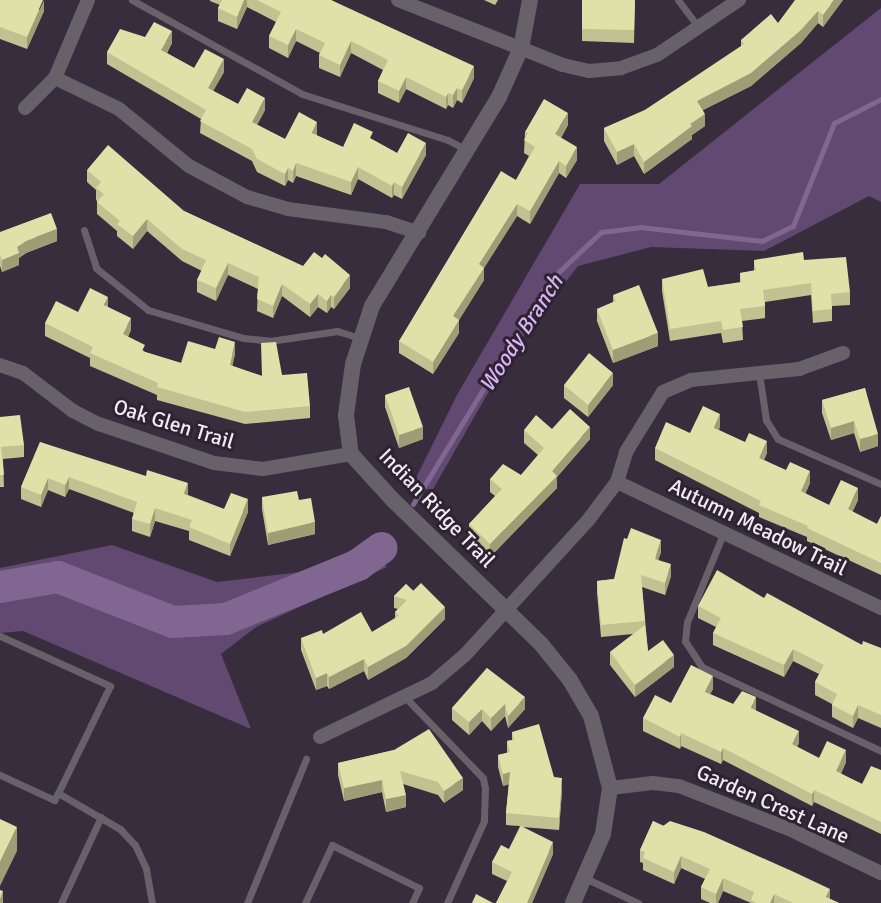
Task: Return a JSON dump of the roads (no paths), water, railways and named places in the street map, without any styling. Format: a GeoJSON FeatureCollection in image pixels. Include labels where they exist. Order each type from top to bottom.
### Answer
{"type":"FeatureCollection","features":[{"type":"Feature","properties":{"kind":"street"},"geometry":{"type":"LineString","coordinates":[[26,108],[55,78],[88,0]]}},
{"type":"Feature","properties":{"kind":"street"},"geometry":{"type":"LineString","coordinates":[[398,0],[522,48],[589,70],[621,68],[657,55],[700,29],[739,0]]}},
{"type":"Feature","properties":{"kind":"street","name":"Indian Ridge Trail"},"geometry":{"type":"LineString","coordinates":[[530,0],[522,48],[468,150],[372,306],[360,338],[346,415],[351,453],[393,500],[555,662],[591,716],[610,788],[603,834],[573,903]]}},
{"type":"Feature","properties":{"kind":"street"},"geometry":{"type":"LineString","coordinates":[[55,78],[119,109],[189,166],[247,196],[288,209],[386,222],[419,233]]}},
{"type":"Feature","properties":{"kind":"street"},"geometry":{"type":"LineString","coordinates":[[320,737],[432,683],[465,655],[558,557],[617,482],[642,421],[663,392],[691,380],[799,369],[843,353]]}},
{"type":"Feature","properties":{"kind":"street","name":"Oak Glen Trail"},"geometry":{"type":"LineString","coordinates":[[0,365],[10,365],[73,411],[99,424],[214,462],[262,469],[351,453]]}},
{"type":"Feature","properties":{"kind":"street","name":"Autumn Meadow Trail"},"geometry":{"type":"LineString","coordinates":[[617,482],[881,608]]}},
{"type":"Feature","properties":{"kind":"street","name":"Garden Crest Lane"},"geometry":{"type":"LineString","coordinates":[[610,788],[653,783],[679,786],[789,829],[881,873]]}},
{"type":"Feature","properties":{"kind":"lane"},"geometry":{"type":"LineString","coordinates":[[132,0],[200,34],[245,66],[302,94],[448,140],[468,150]]}},
{"type":"Feature","properties":{"kind":"lane"},"geometry":{"type":"LineString","coordinates":[[678,0],[700,29]]}},
{"type":"Feature","properties":{"kind":"lane"},"geometry":{"type":"LineString","coordinates":[[84,230],[96,268],[148,310],[243,338],[270,341],[337,331],[360,338]]}},
{"type":"Feature","properties":{"kind":"lane"},"geometry":{"type":"LineString","coordinates":[[759,373],[766,420],[778,439],[881,484]]}},
{"type":"Feature","properties":{"kind":"lane"},"geometry":{"type":"LineString","coordinates":[[723,534],[687,622],[685,641],[702,667],[881,751]]}},
{"type":"Feature","properties":{"kind":"lane"},"geometry":{"type":"LineString","coordinates":[[0,636],[110,686],[54,800],[0,775]]}},
{"type":"Feature","properties":{"kind":"lane"},"geometry":{"type":"LineString","coordinates":[[405,697],[483,778],[484,821],[447,903]]}},
{"type":"Feature","properties":{"kind":"lane"},"geometry":{"type":"LineString","coordinates":[[247,903],[306,759]]}},
{"type":"Feature","properties":{"kind":"lane"},"geometry":{"type":"LineString","coordinates":[[58,793],[120,829],[143,856],[152,903]]}},
{"type":"Feature","properties":{"kind":"lane"},"geometry":{"type":"LineString","coordinates":[[61,903],[101,817]]}},
{"type":"Feature","properties":{"kind":"lane"},"geometry":{"type":"LineString","coordinates":[[305,903],[332,845],[419,888],[411,903]]}},
{"type":"Feature","properties":{"kind":"lane"},"geometry":{"type":"LineString","coordinates":[[585,878],[639,903]]}},
{"type":"Feature","properties":{"kind":"waterway","name":"Woody Branch"},"geometry":{"type":"LineString","coordinates":[[413,504],[549,281],[601,232],[640,227],[762,241],[793,226],[834,123],[881,99]]}},
{"type":"Feature","properties":{"kind":"waterway","name":"Woody Branch"},"geometry":{"type":"LineString","coordinates":[[0,587],[58,577],[173,622],[226,619],[358,565],[381,548]]}}]}
